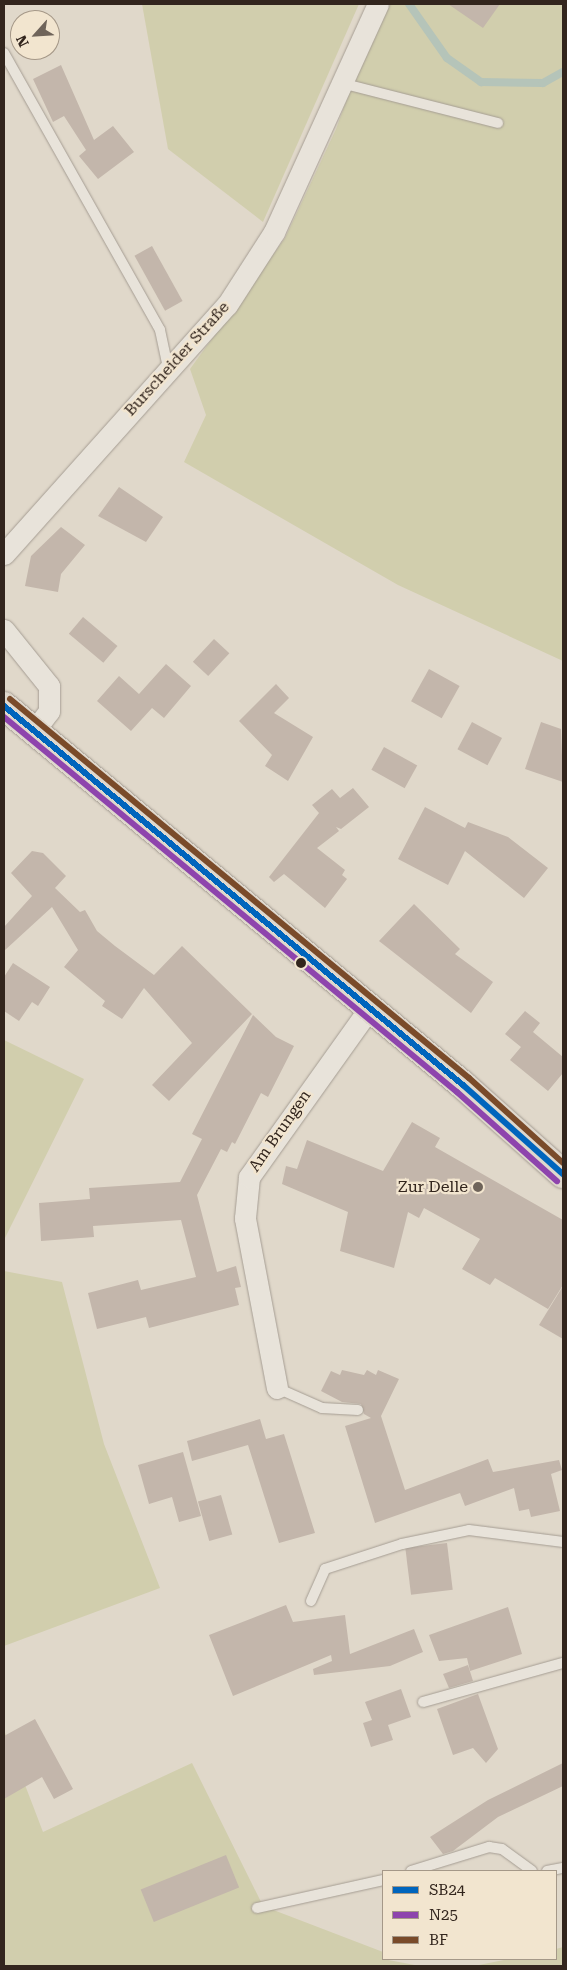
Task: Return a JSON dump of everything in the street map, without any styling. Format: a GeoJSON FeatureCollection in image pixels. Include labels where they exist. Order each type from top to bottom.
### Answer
{"type":"FeatureCollection","features":[{"type":"Feature","properties":{"kind":"main road"},"geometry":{"type":"LineString","coordinates":[[4,706],[563,1174]]}},
{"type":"Feature","properties":{"kind":"street","name":"Burscheider Straße"},"geometry":{"type":"LineString","coordinates":[[4,554],[168,366],[227,306],[274,232],[378,4]]}},
{"type":"Feature","properties":{"kind":"street"},"geometry":{"type":"LineString","coordinates":[[4,630],[49,686],[49,711],[34,732]]}},
{"type":"Feature","properties":{"kind":"street","name":"Am Brungen"},"geometry":{"type":"LineString","coordinates":[[277,1388],[245,1218],[249,1177],[368,1010]]}},
{"type":"Feature","properties":{"kind":"lane"},"geometry":{"type":"LineString","coordinates":[[4,53],[160,330],[168,366]]}},
{"type":"Feature","properties":{"kind":"lane"},"geometry":{"type":"LineString","coordinates":[[341,83],[498,123]]}},
{"type":"Feature","properties":{"kind":"lane"},"geometry":{"type":"LineString","coordinates":[[277,1388],[322,1408],[358,1410]]}},
{"type":"Feature","properties":{"kind":"lane"},"geometry":{"type":"LineString","coordinates":[[311,1601],[325,1570],[402,1544],[469,1530],[563,1542]]}},
{"type":"Feature","properties":{"kind":"lane"},"geometry":{"type":"LineString","coordinates":[[423,1702],[563,1663]]}},
{"type":"Feature","properties":{"kind":"lane"},"geometry":{"type":"LineString","coordinates":[[414,1870],[490,1847],[502,1849],[531,1870]]}},
{"type":"Feature","properties":{"kind":"lane"},"geometry":{"type":"LineString","coordinates":[[257,1908],[382,1880]]}},
{"type":"Feature","properties":{"kind":"shaded area"},"geometry":{"type":"Polygon","coordinates":[[[142,4],[359,4],[263,222],[168,149],[142,4]]]}},
{"type":"Feature","properties":{"kind":"shaded area"},"geometry":{"type":"Polygon","coordinates":[[[381,4],[563,4],[563,661],[398,585],[184,462],[206,415],[190,369],[285,238],[336,129],[381,4]]]}},
{"type":"Feature","properties":{"kind":"shaded area"},"geometry":{"type":"Polygon","coordinates":[[[4,1040],[84,1079],[4,1240],[4,1040]]]}},
{"type":"Feature","properties":{"kind":"shaded area"},"geometry":{"type":"Polygon","coordinates":[[[4,1271],[62,1282],[104,1444],[160,1588],[4,1646],[4,1271]]]}},
{"type":"Feature","properties":{"kind":"shaded area"},"geometry":{"type":"Polygon","coordinates":[[[4,1730],[43,1832],[192,1763],[263,1906],[382,1952],[382,1960],[420,1966],[4,1966],[4,1730]]]}},
{"type":"Feature","properties":{"kind":"shaded area"},"geometry":{"type":"Polygon","coordinates":[[[563,1947],[563,1966],[474,1966],[504,1960],[557,1960],[557,1949],[563,1947]]]}},
{"type":"Feature","properties":{"kind":"building"},"geometry":{"type":"Polygon","coordinates":[[[448,4],[500,4],[483,28],[448,4]]]}},
{"type":"Feature","properties":{"kind":"building"},"geometry":{"type":"Polygon","coordinates":[[[61,65],[94,140],[113,126],[134,152],[98,179],[79,156],[86,150],[64,116],[53,122],[33,79],[61,65]]]}},
{"type":"Feature","properties":{"kind":"building"},"geometry":{"type":"Polygon","coordinates":[[[152,246],[183,301],[165,311],[135,256],[152,246]]]}},
{"type":"Feature","properties":{"kind":"building"},"geometry":{"type":"Polygon","coordinates":[[[119,487],[163,517],[146,542],[98,516],[119,487]]]}},
{"type":"Feature","properties":{"kind":"building"},"geometry":{"type":"Polygon","coordinates":[[[61,527],[85,545],[61,574],[58,592],[25,586],[31,556],[61,527]]]}},
{"type":"Feature","properties":{"kind":"building"},"geometry":{"type":"Polygon","coordinates":[[[83,617],[117,646],[103,663],[69,634],[83,617]]]}},
{"type":"Feature","properties":{"kind":"building"},"geometry":{"type":"Polygon","coordinates":[[[214,639],[229,653],[208,676],[193,662],[214,639]]]}},
{"type":"Feature","properties":{"kind":"building"},"geometry":{"type":"Polygon","coordinates":[[[166,664],[191,686],[164,718],[152,708],[131,731],[97,701],[119,676],[139,694],[166,664]]]}},
{"type":"Feature","properties":{"kind":"building"},"geometry":{"type":"Polygon","coordinates":[[[429,669],[460,686],[442,718],[411,701],[429,669]]]}},
{"type":"Feature","properties":{"kind":"building"},"geometry":{"type":"Polygon","coordinates":[[[276,684],[289,698],[274,713],[313,737],[288,781],[265,766],[272,755],[239,721],[276,684]]]}},
{"type":"Feature","properties":{"kind":"building"},"geometry":{"type":"Polygon","coordinates":[[[472,722],[502,738],[487,765],[457,749],[472,722]]]}},
{"type":"Feature","properties":{"kind":"building"},"geometry":{"type":"Polygon","coordinates":[[[541,722],[561,729],[563,782],[525,769],[541,722]]]}},
{"type":"Feature","properties":{"kind":"building"},"geometry":{"type":"Polygon","coordinates":[[[384,747],[417,765],[405,788],[371,770],[384,747]]]}},
{"type":"Feature","properties":{"kind":"building"},"geometry":{"type":"Polygon","coordinates":[[[353,788],[369,807],[341,829],[336,827],[339,831],[317,848],[345,870],[342,875],[347,879],[325,908],[284,874],[274,882],[269,877],[319,813],[312,805],[332,789],[340,798],[353,788]]]}},
{"type":"Feature","properties":{"kind":"building"},"geometry":{"type":"Polygon","coordinates":[[[425,807],[465,828],[468,822],[508,837],[548,868],[524,898],[465,851],[448,885],[398,859],[425,807]]]}},
{"type":"Feature","properties":{"kind":"building"},"geometry":{"type":"Polygon","coordinates":[[[32,851],[43,853],[66,876],[55,888],[80,912],[85,910],[97,931],[154,975],[182,946],[252,1014],[169,1101],[152,1085],[192,1043],[144,988],[122,1019],[102,1006],[105,1001],[64,967],[78,950],[52,907],[4,951],[4,927],[32,896],[11,873],[32,851]]]}},
{"type":"Feature","properties":{"kind":"building"},"geometry":{"type":"Polygon","coordinates":[[[414,904],[460,949],[455,954],[493,982],[471,1013],[379,941],[414,904]]]}},
{"type":"Feature","properties":{"kind":"building"},"geometry":{"type":"Polygon","coordinates":[[[13,963],[50,987],[38,1006],[32,1002],[19,1021],[4,1011],[4,977],[13,963]]]}},
{"type":"Feature","properties":{"kind":"building"},"geometry":{"type":"Polygon","coordinates":[[[525,1011],[540,1023],[533,1032],[563,1057],[563,1073],[548,1091],[510,1060],[521,1047],[505,1034],[525,1011]]]}},
{"type":"Feature","properties":{"kind":"building"},"geometry":{"type":"Polygon","coordinates":[[[253,1015],[276,1037],[294,1046],[268,1097],[261,1093],[235,1144],[232,1142],[227,1152],[221,1149],[197,1195],[217,1272],[236,1266],[241,1287],[235,1288],[239,1305],[149,1328],[146,1317],[97,1329],[88,1293],[138,1280],[141,1290],[196,1277],[181,1220],[93,1226],[94,1237],[41,1241],[39,1203],[90,1199],[89,1188],[180,1182],[202,1139],[192,1134],[253,1015]]]}},
{"type":"Feature","properties":{"kind":"building"},"geometry":{"type":"Polygon","coordinates":[[[412,1122],[440,1138],[435,1147],[563,1220],[563,1285],[548,1309],[495,1278],[490,1285],[462,1269],[480,1239],[424,1208],[419,1218],[408,1212],[394,1268],[340,1251],[348,1212],[282,1184],[286,1166],[297,1169],[307,1140],[383,1171],[412,1122]]]}},
{"type":"Feature","properties":{"kind":"building"},"geometry":{"type":"Polygon","coordinates":[[[563,1286],[563,1339],[539,1325],[563,1286]]]}},
{"type":"Feature","properties":{"kind":"building"},"geometry":{"type":"Polygon","coordinates":[[[342,1370],[364,1375],[367,1370],[376,1375],[378,1370],[399,1379],[381,1416],[405,1490],[488,1459],[493,1472],[559,1460],[562,1470],[551,1474],[560,1511],[531,1517],[529,1509],[519,1511],[514,1488],[465,1506],[460,1493],[375,1523],[345,1426],[371,1418],[364,1414],[361,1404],[342,1402],[321,1391],[331,1371],[340,1375],[342,1370]]]}},
{"type":"Feature","properties":{"kind":"building"},"geometry":{"type":"Polygon","coordinates":[[[260,1419],[266,1439],[284,1434],[315,1533],[279,1543],[248,1445],[192,1461],[187,1441],[260,1419]]]}},
{"type":"Feature","properties":{"kind":"building"},"geometry":{"type":"Polygon","coordinates":[[[183,1452],[201,1516],[179,1522],[172,1497],[149,1504],[138,1465],[183,1452]]]}},
{"type":"Feature","properties":{"kind":"building"},"geometry":{"type":"Polygon","coordinates":[[[221,1495],[232,1534],[209,1541],[198,1502],[221,1495]]]}},
{"type":"Feature","properties":{"kind":"building"},"geometry":{"type":"Polygon","coordinates":[[[447,1543],[453,1590],[411,1595],[405,1548],[447,1543]]]}},
{"type":"Feature","properties":{"kind":"building"},"geometry":{"type":"Polygon","coordinates":[[[286,1605],[293,1622],[345,1615],[350,1654],[414,1629],[423,1652],[390,1666],[314,1675],[313,1669],[332,1661],[331,1655],[233,1696],[209,1635],[286,1605]]]}},
{"type":"Feature","properties":{"kind":"building"},"geometry":{"type":"Polygon","coordinates":[[[508,1607],[522,1654],[470,1671],[467,1658],[439,1661],[429,1635],[508,1607]]]}},
{"type":"Feature","properties":{"kind":"building"},"geometry":{"type":"Polygon","coordinates":[[[468,1665],[473,1681],[449,1688],[443,1674],[468,1665]]]}},
{"type":"Feature","properties":{"kind":"building"},"geometry":{"type":"Polygon","coordinates":[[[401,1689],[411,1717],[388,1725],[393,1740],[371,1747],[363,1723],[372,1720],[365,1702],[401,1689]]]}},
{"type":"Feature","properties":{"kind":"building"},"geometry":{"type":"Polygon","coordinates":[[[478,1694],[498,1749],[486,1763],[473,1748],[453,1755],[437,1709],[478,1694]]]}},
{"type":"Feature","properties":{"kind":"building"},"geometry":{"type":"Polygon","coordinates":[[[35,1719],[73,1789],[54,1799],[42,1777],[4,1799],[4,1736],[35,1719]]]}},
{"type":"Feature","properties":{"kind":"building"},"geometry":{"type":"Polygon","coordinates":[[[563,1763],[563,1786],[498,1817],[453,1851],[443,1854],[430,1837],[488,1800],[563,1763]]]}},
{"type":"Feature","properties":{"kind":"building"},"geometry":{"type":"Polygon","coordinates":[[[226,1855],[239,1887],[154,1922],[141,1889],[226,1855]]]}},
{"type":"Feature","properties":{"kind":"waterway"},"geometry":{"type":"LineString","coordinates":[[409,4],[447,58],[481,82],[543,83],[563,72]]}},
{"type":"Feature","properties":{"kind":"transit line","name":"BF"},"geometry":{"type":"LineString","coordinates":[[10,699],[469,1078],[563,1163]]}},
{"type":"Feature","properties":{"kind":"transit line","name":"SB24"},"geometry":{"type":"LineString","coordinates":[[4,706],[463,1085],[563,1174]]}},
{"type":"Feature","properties":{"kind":"transit line","name":"N25"},"geometry":{"type":"LineString","coordinates":[[4,717],[457,1092],[557,1181]]}},
{"type":"Feature","properties":{"kind":"place","name":"Zur Delle"},"geometry":{"type":"Point","coordinates":[478,1187]}}]}
